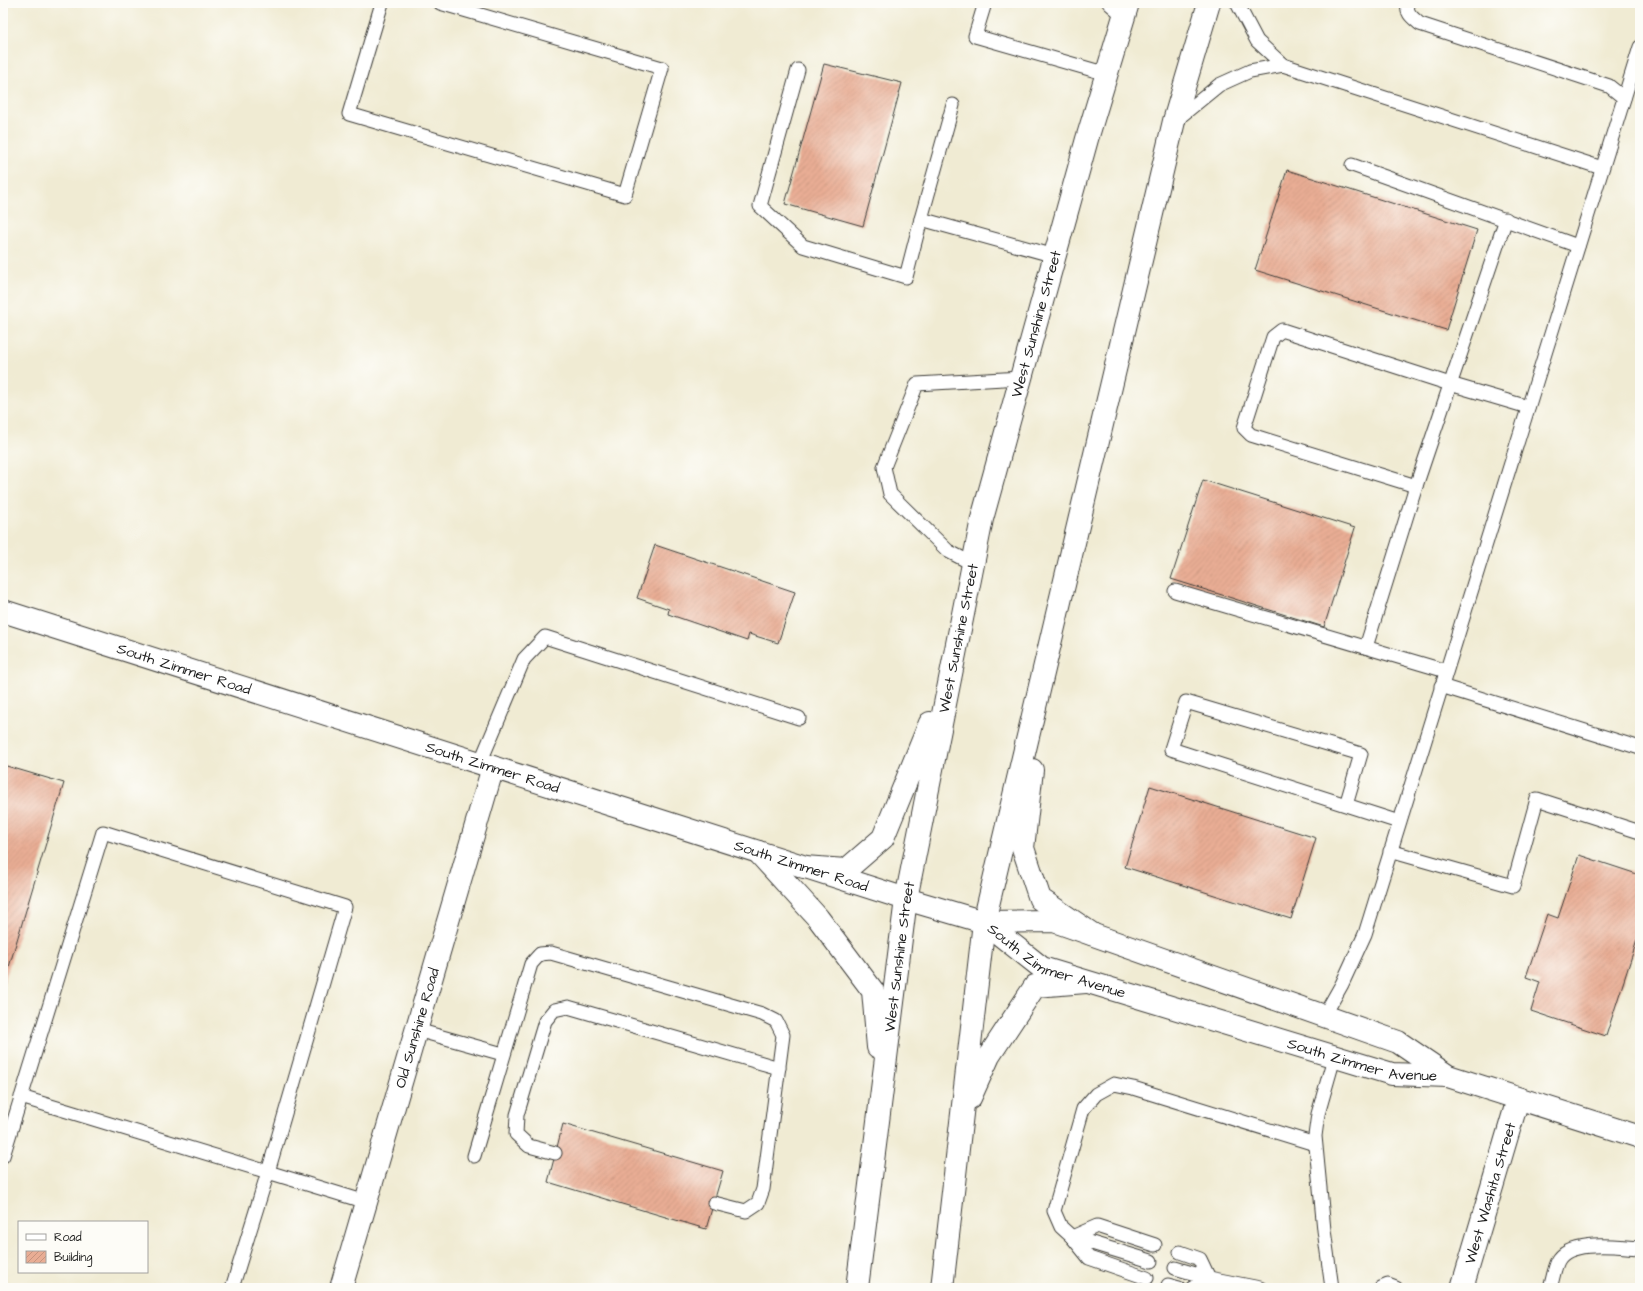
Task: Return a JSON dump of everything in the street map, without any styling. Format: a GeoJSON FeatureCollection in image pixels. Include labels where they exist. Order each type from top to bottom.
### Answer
{"type":"FeatureCollection","features":[{"type":"Feature","properties":{"kind":"main road"},"geometry":{"type":"LineString","coordinates":[[942,1288],[984,922],[1174,121],[1209,3]]}},
{"type":"Feature","properties":{"kind":"main road","name":"West Sunshine Street"},"geometry":{"type":"LineString","coordinates":[[857,1288],[906,899],[982,519],[1107,74],[1120,7]]}},
{"type":"Feature","properties":{"kind":"main road","name":"South Zimmer Road"},"geometry":{"type":"LineString","coordinates":[[3,611],[804,867],[984,922]]}},
{"type":"Feature","properties":{"kind":"main road"},"geometry":{"type":"LineString","coordinates":[[804,867],[846,870],[883,838],[927,734],[957,644]]}},
{"type":"Feature","properties":{"kind":"main road"},"geometry":{"type":"LineString","coordinates":[[1044,668],[1023,848],[1040,899],[1092,934]]}},
{"type":"Feature","properties":{"kind":"main road","name":"Old Sunshine Road"},"geometry":{"type":"LineString","coordinates":[[341,1288],[417,1030],[486,765]]}},
{"type":"Feature","properties":{"kind":"main road"},"geometry":{"type":"LineString","coordinates":[[758,852],[818,918],[873,991],[882,1090]]}},
{"type":"Feature","properties":{"kind":"main road","name":"South Zimmer Avenue"},"geometry":{"type":"LineString","coordinates":[[984,922],[1054,921],[1398,1042],[1448,1076],[1640,1137]]}},
{"type":"Feature","properties":{"kind":"main road","name":"South Zimmer Avenue"},"geometry":{"type":"LineString","coordinates":[[984,922],[1042,968],[1334,1058],[1392,1074],[1448,1076]]}},
{"type":"Feature","properties":{"kind":"main road"},"geometry":{"type":"LineString","coordinates":[[962,1116],[989,1056],[1034,986],[1086,982]]}},
{"type":"Feature","properties":{"kind":"main road","name":"West Washita Street"},"geometry":{"type":"LineString","coordinates":[[1462,1288],[1518,1099]]}},
{"type":"Feature","properties":{"kind":"lane"},"geometry":{"type":"LineString","coordinates":[[382,3],[349,114],[625,195],[662,68],[468,7],[440,3]]}},
{"type":"Feature","properties":{"kind":"lane"},"geometry":{"type":"LineString","coordinates":[[985,3],[975,36],[1107,74]]}},
{"type":"Feature","properties":{"kind":"lane"},"geometry":{"type":"LineString","coordinates":[[1237,3],[1257,41],[1283,65],[1602,168]]}},
{"type":"Feature","properties":{"kind":"lane"},"geometry":{"type":"LineString","coordinates":[[1408,3],[1407,7],[1410,16],[1420,24],[1609,86],[1624,98]]}},
{"type":"Feature","properties":{"kind":"lane"},"geometry":{"type":"LineString","coordinates":[[1324,1016],[1342,984],[1365,934],[1640,47]]}},
{"type":"Feature","properties":{"kind":"lane"},"geometry":{"type":"LineString","coordinates":[[1174,121],[1219,85],[1250,72],[1283,65]]}},
{"type":"Feature","properties":{"kind":"lane"},"geometry":{"type":"LineString","coordinates":[[798,70],[760,206],[802,246],[906,277],[952,106]]}},
{"type":"Feature","properties":{"kind":"lane"},"geometry":{"type":"LineString","coordinates":[[1352,165],[1578,246]]}},
{"type":"Feature","properties":{"kind":"lane"},"geometry":{"type":"LineString","coordinates":[[922,219],[1055,256]]}},
{"type":"Feature","properties":{"kind":"lane"},"geometry":{"type":"LineString","coordinates":[[1366,647],[1416,486],[1506,219]]}},
{"type":"Feature","properties":{"kind":"lane"},"geometry":{"type":"LineString","coordinates":[[1416,486],[1251,435],[1244,428],[1273,337],[1282,330],[1450,384],[1528,406]]}},
{"type":"Feature","properties":{"kind":"lane"},"geometry":{"type":"LineString","coordinates":[[973,564],[948,551],[890,494],[884,467],[917,384],[1021,378]]}},
{"type":"Feature","properties":{"kind":"lane"},"geometry":{"type":"LineString","coordinates":[[1175,591],[1446,671]]}},
{"type":"Feature","properties":{"kind":"lane"},"geometry":{"type":"LineString","coordinates":[[486,765],[524,659],[545,637],[799,718]]}},
{"type":"Feature","properties":{"kind":"lane"},"geometry":{"type":"LineString","coordinates":[[1441,686],[1640,748]]}},
{"type":"Feature","properties":{"kind":"lane"},"geometry":{"type":"LineString","coordinates":[[1346,805],[1361,754],[1186,702],[1171,748],[1346,805],[1399,822]]}},
{"type":"Feature","properties":{"kind":"lane"},"geometry":{"type":"LineString","coordinates":[[1390,851],[1512,886],[1538,799],[1640,832]]}},
{"type":"Feature","properties":{"kind":"lane"},"geometry":{"type":"LineString","coordinates":[[3,1156],[103,832],[345,907],[268,1172],[232,1288]]}},
{"type":"Feature","properties":{"kind":"lane"},"geometry":{"type":"LineString","coordinates":[[474,1156],[503,1054],[531,964],[540,954],[551,953],[762,1014],[776,1021],[783,1035],[764,1189],[758,1204],[746,1211],[714,1203]]}},
{"type":"Feature","properties":{"kind":"lane"},"geometry":{"type":"LineString","coordinates":[[555,1153],[529,1146],[516,1134],[517,1116],[545,1021],[554,1010],[568,1007],[778,1068]]}},
{"type":"Feature","properties":{"kind":"lane"},"geometry":{"type":"LineString","coordinates":[[417,1030],[503,1054]]}},
{"type":"Feature","properties":{"kind":"lane"},"geometry":{"type":"LineString","coordinates":[[1332,1288],[1315,1144],[1318,1114],[1334,1058]]}},
{"type":"Feature","properties":{"kind":"lane"},"geometry":{"type":"LineString","coordinates":[[1147,1278],[1089,1258],[1072,1237],[1060,1227],[1054,1211],[1083,1109],[1096,1094],[1114,1084],[1133,1088],[1315,1144]]}},
{"type":"Feature","properties":{"kind":"lane"},"geometry":{"type":"LineString","coordinates":[[21,1097],[366,1202]]}},
{"type":"Feature","properties":{"kind":"lane"},"geometry":{"type":"LineString","coordinates":[[1072,1237],[1097,1226],[1154,1245]]}},
{"type":"Feature","properties":{"kind":"lane"},"geometry":{"type":"LineString","coordinates":[[1072,1237],[1150,1261]]}},
{"type":"Feature","properties":{"kind":"lane"},"geometry":{"type":"LineString","coordinates":[[1550,1288],[1558,1260],[1569,1249],[1583,1246],[1640,1248]]}},
{"type":"Feature","properties":{"kind":"lane"},"geometry":{"type":"LineString","coordinates":[[1180,1252],[1200,1259],[1209,1278]]}},
{"type":"Feature","properties":{"kind":"lane"},"geometry":{"type":"LineString","coordinates":[[1175,1268],[1209,1278],[1260,1288]]}},
{"type":"Feature","properties":{"kind":"lane"},"geometry":{"type":"LineString","coordinates":[[1192,1288],[1209,1278]]}},
{"type":"Feature","properties":{"kind":"lane"},"geometry":{"type":"LineString","coordinates":[[1381,1288],[1388,1285],[1396,1288]]}},
{"type":"Feature","properties":{"kind":"building"},"geometry":{"type":"Polygon","coordinates":[[[824,64],[902,83],[863,226],[785,204],[824,64]]]}},
{"type":"Feature","properties":{"kind":"building"},"geometry":{"type":"Polygon","coordinates":[[[1287,170],[1477,230],[1446,330],[1255,270],[1287,170]]]}},
{"type":"Feature","properties":{"kind":"building"},"geometry":{"type":"Polygon","coordinates":[[[1203,480],[1355,528],[1324,627],[1171,579],[1203,480]]]}},
{"type":"Feature","properties":{"kind":"building"},"geometry":{"type":"Polygon","coordinates":[[[655,545],[795,592],[778,643],[749,634],[747,641],[668,614],[669,609],[637,598],[655,545]]]}},
{"type":"Feature","properties":{"kind":"building"},"geometry":{"type":"Polygon","coordinates":[[[3,765],[64,783],[3,987],[3,765]]]}},
{"type":"Feature","properties":{"kind":"building"},"geometry":{"type":"Polygon","coordinates":[[[1150,786],[1316,838],[1291,919],[1125,867],[1150,786]]]}},
{"type":"Feature","properties":{"kind":"building"},"geometry":{"type":"Polygon","coordinates":[[[1579,855],[1640,875],[1640,931],[1606,1036],[1531,1011],[1540,982],[1526,977],[1547,914],[1558,918],[1579,855]]]}},
{"type":"Feature","properties":{"kind":"building"},"geometry":{"type":"Polygon","coordinates":[[[563,1124],[723,1171],[706,1229],[548,1182],[563,1124]]]}}]}
